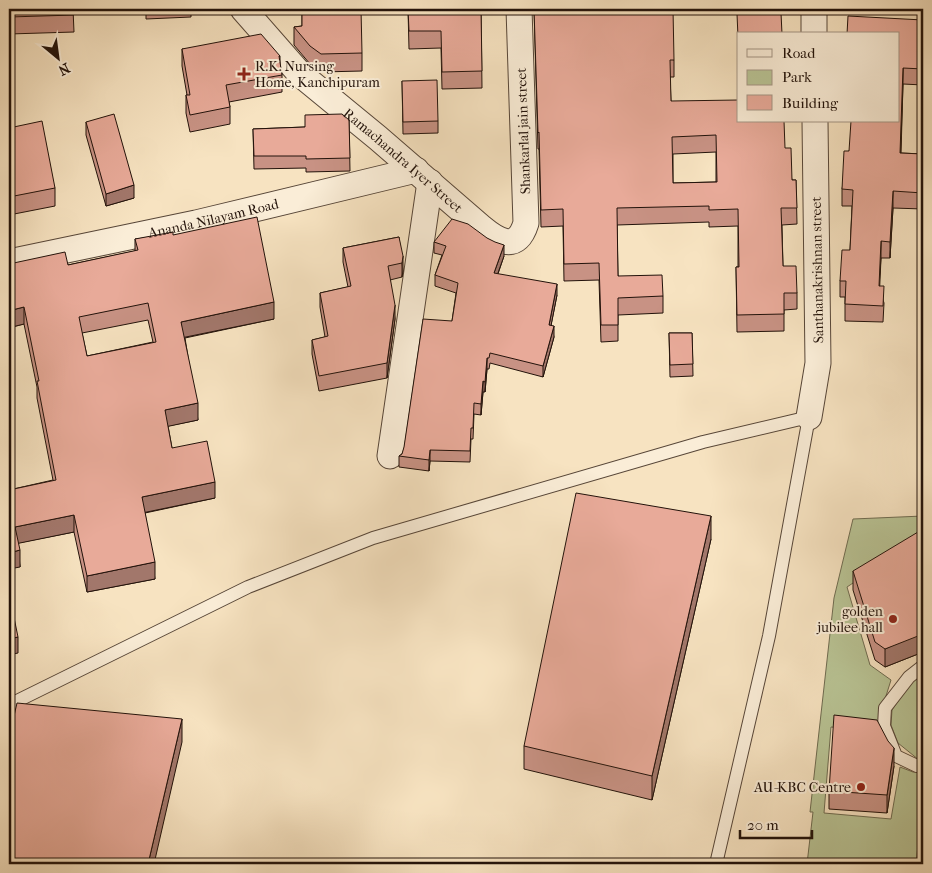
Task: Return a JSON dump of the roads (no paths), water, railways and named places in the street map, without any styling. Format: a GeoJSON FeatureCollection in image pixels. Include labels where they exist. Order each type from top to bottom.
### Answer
{"type":"FeatureCollection","features":[{"type":"Feature","properties":{"kind":"street","name":"Ramachandra Iyer Street"},"geometry":{"type":"LineString","coordinates":[[243,9],[300,74],[494,237],[506,242]]}},
{"type":"Feature","properties":{"kind":"street","name":"Shankarlal jain street"},"geometry":{"type":"LineString","coordinates":[[506,242],[517,238],[523,232],[526,223],[519,9]]}},
{"type":"Feature","properties":{"kind":"street"},"geometry":{"type":"LineString","coordinates":[[814,9],[814,32]]}},
{"type":"Feature","properties":{"kind":"street","name":"Santhanakrishnan street"},"geometry":{"type":"LineString","coordinates":[[810,418],[818,363],[815,122]]}},
{"type":"Feature","properties":{"kind":"street","name":"Ananda Nilayam Road"},"geometry":{"type":"LineString","coordinates":[[9,262],[423,176]]}},
{"type":"Feature","properties":{"kind":"street"},"geometry":{"type":"LineString","coordinates":[[390,456],[423,176]]}},
{"type":"Feature","properties":{"kind":"lane"},"geometry":{"type":"LineString","coordinates":[[9,705],[248,587],[374,538],[703,442],[810,418],[769,636],[716,864]]}},
{"type":"Feature","properties":{"kind":"lane"},"geometry":{"type":"LineString","coordinates":[[923,666],[909,677],[885,708],[884,726],[896,756],[917,766],[923,765]]}},
{"type":"Feature","properties":{"kind":"place","name":"R.K. Nursing Home, Kanchipuram"},"geometry":{"type":"Point","coordinates":[244,74]}},
{"type":"Feature","properties":{"kind":"place","name":"golden jubilee hall"},"geometry":{"type":"Point","coordinates":[893,619]}},
{"type":"Feature","properties":{"kind":"place","name":"AU-KBC Centre"},"geometry":{"type":"Point","coordinates":[861,787]}}]}
